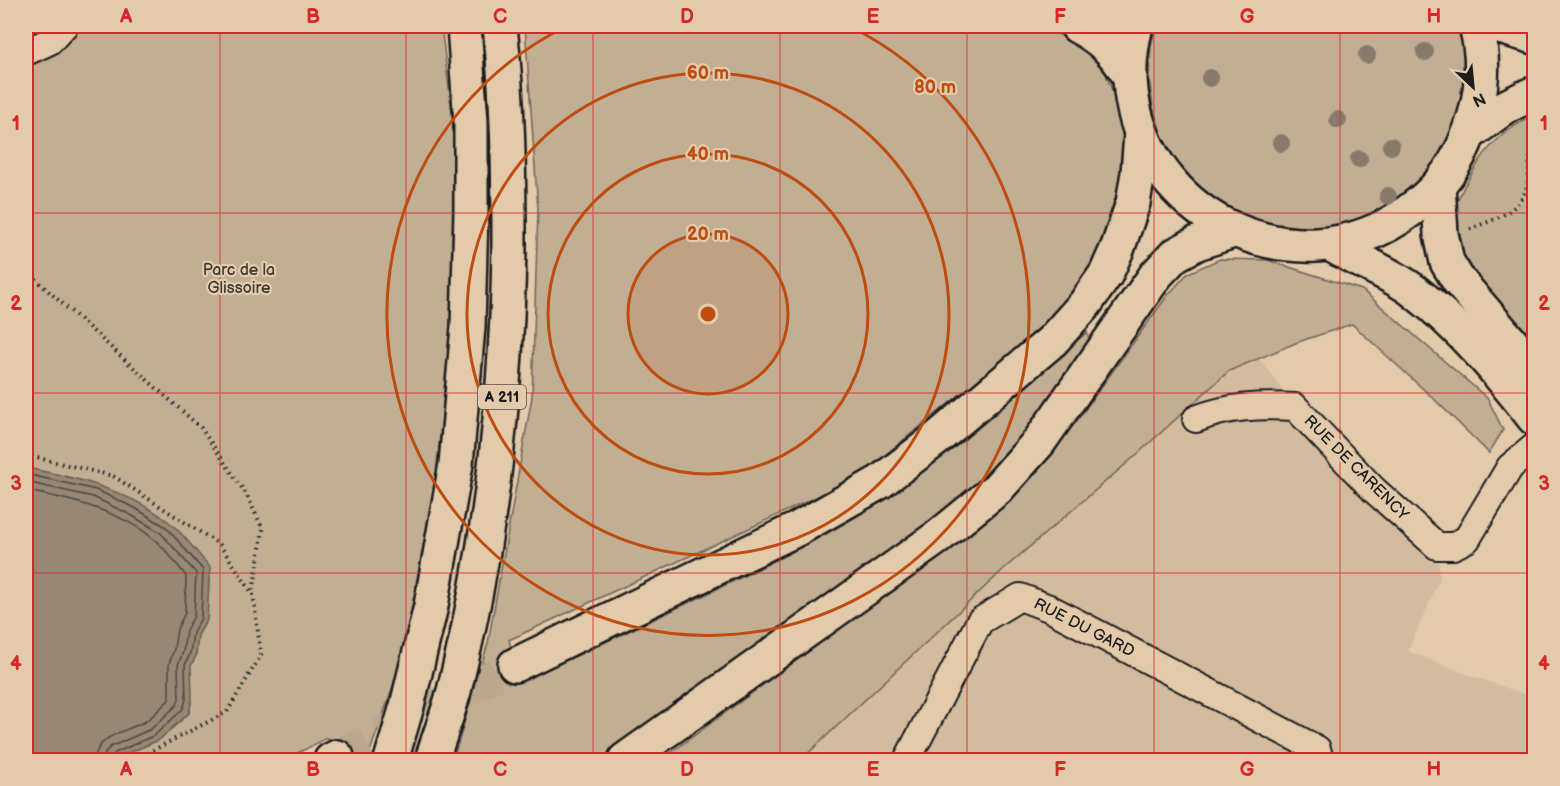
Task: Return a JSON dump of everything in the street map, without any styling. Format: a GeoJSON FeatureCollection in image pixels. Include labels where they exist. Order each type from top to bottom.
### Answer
{"type":"FeatureCollection","features":[{"type":"Feature","properties":{"kind":"main road","name":"A 211"},"geometry":{"type":"LineString","coordinates":[[391,760],[407,706],[431,606],[456,464],[468,327],[471,212],[471,122],[464,26]]}},
{"type":"Feature","properties":{"kind":"main road","name":"A 211"},"geometry":{"type":"LineString","coordinates":[[432,760],[454,689],[478,586],[500,430],[508,297],[510,168],[506,78],[500,26]]}},
{"type":"Feature","properties":{"kind":"main road"},"geometry":{"type":"LineString","coordinates":[[1077,26],[1093,34],[1113,51],[1129,75]]}},
{"type":"Feature","properties":{"kind":"main road"},"geometry":{"type":"LineString","coordinates":[[1136,26],[1129,75],[1133,105],[1141,134],[1153,158],[1175,188],[1209,217],[1233,231],[1265,241],[1297,246],[1330,244],[1355,239],[1378,230],[1401,218],[1438,185],[1451,169],[1470,133],[1478,104],[1482,74],[1476,26]]}},
{"type":"Feature","properties":{"kind":"main road"},"geometry":{"type":"LineString","coordinates":[[1496,26],[1534,37]]}},
{"type":"Feature","properties":{"kind":"main road"},"geometry":{"type":"LineString","coordinates":[[1470,133],[1505,107],[1533,94]]}},
{"type":"Feature","properties":{"kind":"main road"},"geometry":{"type":"LineString","coordinates":[[515,665],[797,529],[880,482],[953,425],[1052,341],[1085,304],[1106,274],[1133,203],[1141,134]]}},
{"type":"Feature","properties":{"kind":"main road"},"geometry":{"type":"LineString","coordinates":[[1438,185],[1441,234],[1447,262],[1458,280],[1534,369]]}},
{"type":"Feature","properties":{"kind":"main road"},"geometry":{"type":"LineString","coordinates":[[625,760],[938,537],[997,489],[1039,442],[1156,274],[1175,255],[1197,243],[1233,231]]}},
{"type":"Feature","properties":{"kind":"main road"},"geometry":{"type":"LineString","coordinates":[[1330,244],[1413,290],[1455,327],[1497,370],[1534,418]]}},
{"type":"Feature","properties":{"kind":"street"},"geometry":{"type":"LineString","coordinates":[[26,52],[50,41],[64,26]]}},
{"type":"Feature","properties":{"kind":"street","name":"RUE DE CARENCY"},"geometry":{"type":"LineString","coordinates":[[1196,419],[1215,411],[1260,405],[1295,407],[1374,490],[1437,546],[1453,546],[1467,539],[1510,467],[1534,447]]}},
{"type":"Feature","properties":{"kind":"street","name":"RUE DU GARD"},"geometry":{"type":"LineString","coordinates":[[907,760],[980,621],[1020,597],[1049,608],[1317,748],[1320,760]]}},
{"type":"Feature","properties":{"kind":"path"},"geometry":{"type":"LineString","coordinates":[[1441,234],[1464,231],[1494,220],[1512,210],[1526,190],[1533,94]]}},
{"type":"Feature","properties":{"kind":"path"},"geometry":{"type":"LineString","coordinates":[[26,271],[201,428],[246,494],[263,529],[253,594],[261,655],[227,712],[134,760]]}},
{"type":"Feature","properties":{"kind":"path"},"geometry":{"type":"LineString","coordinates":[[26,455],[113,476],[220,545],[253,594]]}},
{"type":"Feature","properties":{"kind":"shaded area"},"geometry":{"type":"Polygon","coordinates":[[[1260,359],[1295,407],[1437,546],[1440,578],[1408,651],[1534,697],[1534,760],[801,760],[1005,568],[1134,457],[1229,371],[1260,359]]]}},
{"type":"Feature","properties":{"kind":"green space","name":"Parc de la Glissoire"},"geometry":{"type":"Polygon","coordinates":[[[26,26],[441,26],[453,119],[452,321],[435,484],[401,664],[367,760],[339,760],[327,738],[284,760],[26,760],[26,26]]]}},
{"type":"Feature","properties":{"kind":"green space"},"geometry":{"type":"Polygon","coordinates":[[[525,26],[1030,26],[1064,36],[1084,47],[1102,64],[1116,100],[1127,161],[1113,241],[1051,321],[855,479],[509,640],[520,682],[808,544],[880,502],[951,450],[998,412],[1087,332],[1091,346],[1008,460],[969,495],[601,760],[453,760],[488,643],[532,397],[538,210],[525,26]]]}},
{"type":"Feature","properties":{"kind":"green space"},"geometry":{"type":"Polygon","coordinates":[[[1156,26],[1462,26],[1467,51],[1463,111],[1438,166],[1393,207],[1336,228],[1306,231],[1276,227],[1247,219],[1220,205],[1197,185],[1177,162],[1162,136],[1153,107],[1149,77],[1151,46],[1156,26]]]}},
{"type":"Feature","properties":{"kind":"green space"},"geometry":{"type":"Polygon","coordinates":[[[1534,116],[1534,340],[1477,279],[1458,244],[1455,224],[1460,195],[1479,161],[1507,131],[1534,116]]]}},
{"type":"Feature","properties":{"kind":"green space"},"geometry":{"type":"Polygon","coordinates":[[[1220,259],[1267,260],[1362,290],[1488,399],[1503,430],[1489,453],[1352,324],[1298,342],[1229,371],[1134,457],[1005,568],[801,760],[661,760],[968,534],[1025,483],[1076,422],[1167,296],[1188,273],[1220,259]]]}},
{"type":"Feature","properties":{"kind":"water"},"geometry":{"type":"Polygon","coordinates":[[[26,468],[100,486],[136,501],[175,527],[210,567],[207,620],[198,635],[196,656],[191,666],[192,699],[189,713],[159,740],[112,760],[26,760],[26,468]]]}},
{"type":"Feature","properties":{"kind":"tunnel"},"geometry":{"type":"LineString","coordinates":[[337,757],[515,665]]}}]}
